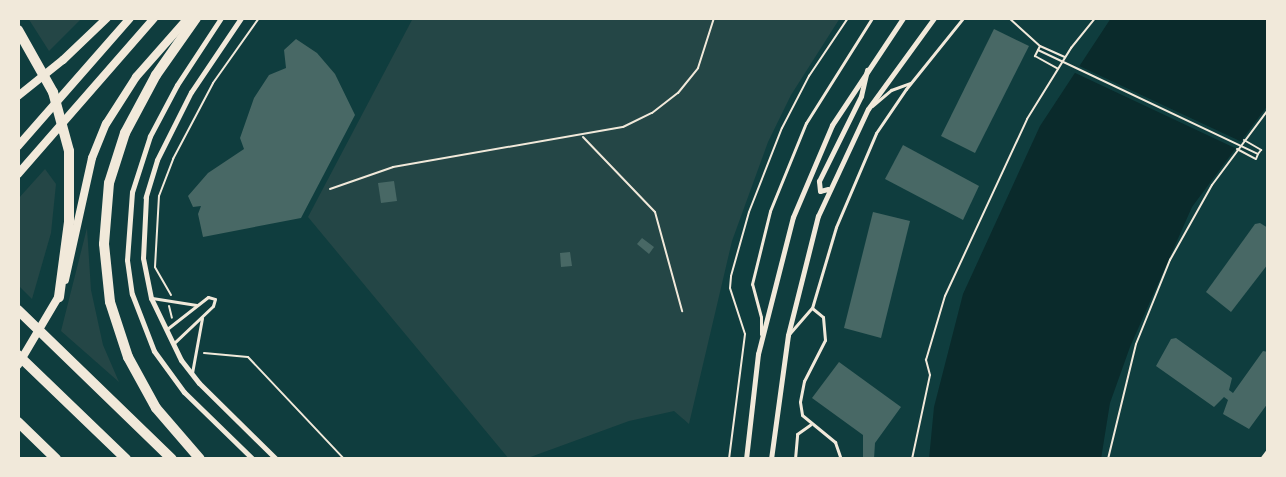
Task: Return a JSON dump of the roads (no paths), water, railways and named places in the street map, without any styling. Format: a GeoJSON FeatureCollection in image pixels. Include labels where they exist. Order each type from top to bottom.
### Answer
{"type":"FeatureCollection","features":[{"type":"Feature","properties":{"kind":"highway"},"geometry":{"type":"LineString","coordinates":[[196,18],[156,75],[124,133],[109,183],[104,244],[110,302],[128,357],[156,408],[200,459]]}},
{"type":"Feature","properties":{"kind":"highway"},"geometry":{"type":"LineString","coordinates":[[18,30],[53,92],[69,151],[69,222],[59,297]]}},
{"type":"Feature","properties":{"kind":"highway"},"geometry":{"type":"LineString","coordinates":[[18,310],[172,459]]}},
{"type":"Feature","properties":{"kind":"highway"},"geometry":{"type":"LineString","coordinates":[[18,355],[126,459]]}},
{"type":"Feature","properties":{"kind":"highway"},"geometry":{"type":"LineString","coordinates":[[18,422],[56,459]]}},
{"type":"Feature","properties":{"kind":"main road"},"geometry":{"type":"LineString","coordinates":[[18,96],[107,18]]}},
{"type":"Feature","properties":{"kind":"main road"},"geometry":{"type":"LineString","coordinates":[[18,146],[130,18]]}},
{"type":"Feature","properties":{"kind":"main road"},"geometry":{"type":"LineString","coordinates":[[18,174],[154,18]]}},
{"type":"Feature","properties":{"kind":"main road"},"geometry":{"type":"LineString","coordinates":[[18,365],[59,297],[74,250],[93,158],[106,124],[136,77],[186,20]]}},
{"type":"Feature","properties":{"kind":"street"},"geometry":{"type":"LineString","coordinates":[[221,18],[177,85],[150,136],[132,192],[127,260],[135,305],[154,351],[184,392],[253,459]]}},
{"type":"Feature","properties":{"kind":"street"},"geometry":{"type":"LineString","coordinates":[[241,18],[191,92],[157,160],[146,197],[142,229],[151,298],[172,345],[192,375],[276,459]]}},
{"type":"Feature","properties":{"kind":"street"},"geometry":{"type":"LineString","coordinates":[[746,459],[761,338],[777,270],[802,193],[832,125],[903,18]]}},
{"type":"Feature","properties":{"kind":"street"},"geometry":{"type":"LineString","coordinates":[[771,459],[788,335],[807,251],[828,189],[868,109],[934,18]]}},
{"type":"Feature","properties":{"kind":"street"},"geometry":{"type":"LineString","coordinates":[[828,189],[820,191],[819,181],[861,96],[867,69]]}},
{"type":"Feature","properties":{"kind":"street"},"geometry":{"type":"LineString","coordinates":[[1262,459],[1268,451]]}},
{"type":"Feature","properties":{"kind":"lane"},"geometry":{"type":"LineString","coordinates":[[761,338],[761,317],[752,284],[770,212],[806,123],[872,18]]}},
{"type":"Feature","properties":{"kind":"lane"},"geometry":{"type":"LineString","coordinates":[[788,335],[812,308],[860,166],[885,118],[963,18]]}},
{"type":"Feature","properties":{"kind":"lane"},"geometry":{"type":"LineString","coordinates":[[868,109],[891,90],[911,83]]}},
{"type":"Feature","properties":{"kind":"lane"},"geometry":{"type":"LineString","coordinates":[[164,331],[208,297],[215,299],[214,305],[172,345]]}},
{"type":"Feature","properties":{"kind":"lane"},"geometry":{"type":"LineString","coordinates":[[151,298],[169,303],[198,305]]}},
{"type":"Feature","properties":{"kind":"lane"},"geometry":{"type":"LineString","coordinates":[[812,308],[823,317],[826,328],[825,340],[804,381],[800,402],[802,415],[810,425],[835,442],[841,459]]}},
{"type":"Feature","properties":{"kind":"lane"},"geometry":{"type":"LineString","coordinates":[[192,375],[194,345],[202,316]]}},
{"type":"Feature","properties":{"kind":"lane"},"geometry":{"type":"LineString","coordinates":[[795,459],[797,434],[810,425]]}}]}
